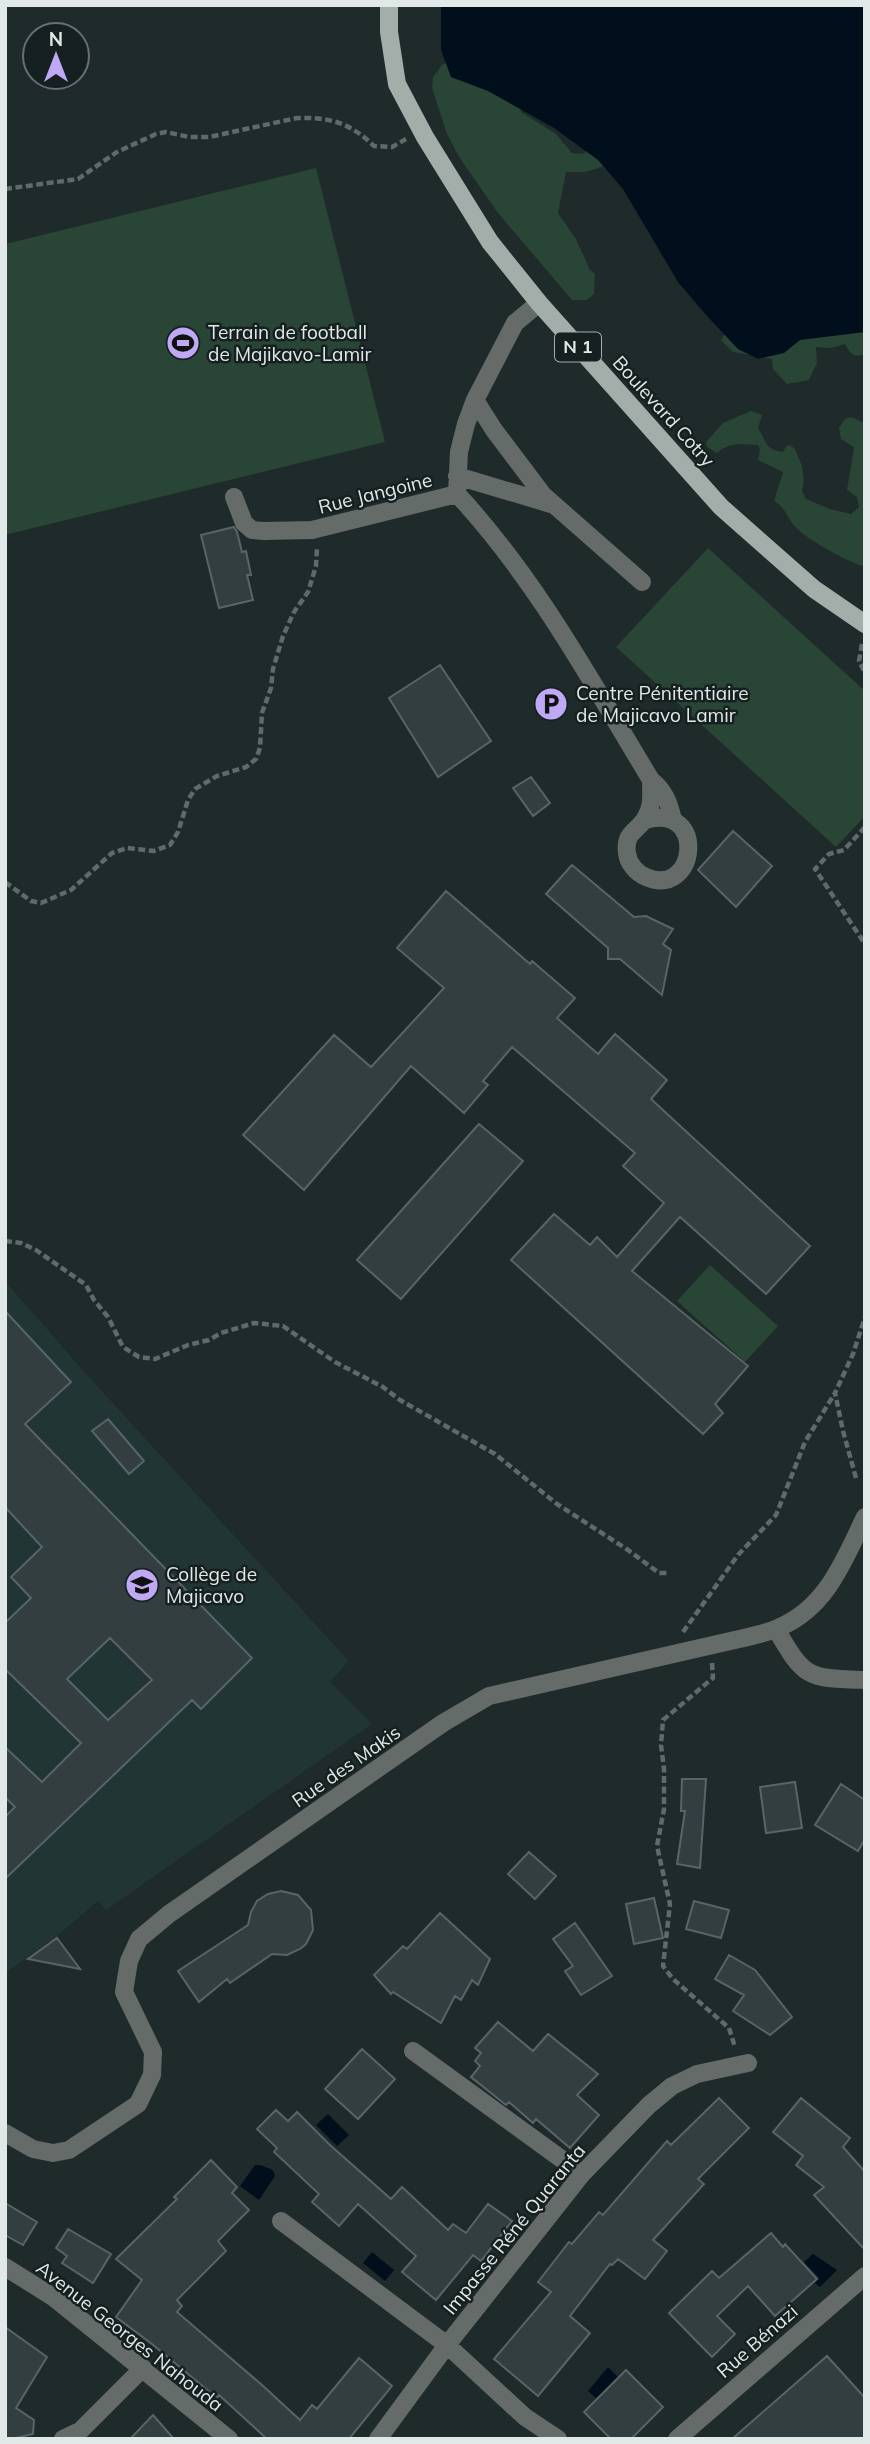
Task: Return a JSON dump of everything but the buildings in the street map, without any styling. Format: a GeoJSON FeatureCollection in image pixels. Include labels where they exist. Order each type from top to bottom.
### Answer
{"type":"FeatureCollection","features":[{"type":"Feature","properties":{"kind":"main road","name":"Boulevard Cotry"},"geometry":{"type":"LineString","coordinates":[[389,5],[388,32],[397,84],[490,242],[539,303],[721,507],[814,589],[865,624]]}},
{"type":"Feature","properties":{"kind":"street","name":"Rue Jangoine"},"geometry":{"type":"LineString","coordinates":[[234,497],[244,523],[252,530],[318,529],[457,485],[459,452],[475,400],[514,323],[539,303]]}},
{"type":"Feature","properties":{"kind":"street"},"geometry":{"type":"LineString","coordinates":[[475,400],[543,495],[642,582]]}},
{"type":"Feature","properties":{"kind":"street"},"geometry":{"type":"LineString","coordinates":[[457,485],[554,505]]}},
{"type":"Feature","properties":{"kind":"street"},"geometry":{"type":"LineString","coordinates":[[457,485],[553,618],[651,780],[669,803],[673,820],[686,834],[690,852],[687,861],[675,875],[657,880],[639,874],[628,859],[626,850],[631,832],[645,820],[654,817],[673,820]]}},
{"type":"Feature","properties":{"kind":"street"},"geometry":{"type":"LineString","coordinates":[[645,820],[652,803],[651,780]]}},
{"type":"Feature","properties":{"kind":"street","name":"Rue des Makis"},"geometry":{"type":"LineString","coordinates":[[5,2133],[33,2150],[53,2153],[69,2150],[138,2104],[152,2075],[153,2052],[124,1992],[127,1972],[139,1939],[169,1914],[443,1723],[489,1696],[776,1629],[816,1604],[835,1580],[865,1517]]}},
{"type":"Feature","properties":{"kind":"street"},"geometry":{"type":"LineString","coordinates":[[776,1629],[803,1670],[822,1678],[865,1680]]}},
{"type":"Feature","properties":{"kind":"street"},"geometry":{"type":"LineString","coordinates":[[413,2051],[582,2174]]}},
{"type":"Feature","properties":{"kind":"street","name":"Impasse Réné Quaranta"},"geometry":{"type":"LineString","coordinates":[[378,2439],[582,2174],[649,2105],[672,2086],[697,2074],[748,2063]]}},
{"type":"Feature","properties":{"kind":"street"},"geometry":{"type":"LineString","coordinates":[[281,2221],[447,2346],[525,2417],[558,2439]]}},
{"type":"Feature","properties":{"kind":"street","name":"Avenue Georges Nahouda"},"geometry":{"type":"LineString","coordinates":[[5,2267],[53,2297],[229,2439]]}},
{"type":"Feature","properties":{"kind":"street","name":"Rue Bénazi"},"geometry":{"type":"LineString","coordinates":[[677,2439],[865,2276]]}},
{"type":"Feature","properties":{"kind":"street"},"geometry":{"type":"LineString","coordinates":[[63,2439],[80,2431],[143,2368]]}},
{"type":"Feature","properties":{"kind":"path"},"geometry":{"type":"LineString","coordinates":[[5,189],[78,179],[117,152],[166,132],[189,137],[209,137],[297,118],[311,118],[341,122],[367,138],[374,146],[384,148],[392,147],[423,132]]}},
{"type":"Feature","properties":{"kind":"path"},"geometry":{"type":"LineString","coordinates":[[5,882],[31,901],[41,903],[71,890],[112,853],[127,848],[154,851],[170,845],[195,789],[218,776],[246,767],[256,759],[260,748],[264,704],[271,688],[273,669],[283,636],[294,612],[308,592],[313,577],[318,529]]}},
{"type":"Feature","properties":{"kind":"path"},"geometry":{"type":"LineString","coordinates":[[865,640],[860,648],[859,661],[865,673]]}},
{"type":"Feature","properties":{"kind":"path"},"geometry":{"type":"LineString","coordinates":[[865,827],[844,850],[829,854],[815,869],[865,944]]}},
{"type":"Feature","properties":{"kind":"path"},"geometry":{"type":"LineString","coordinates":[[5,1241],[21,1243],[36,1250],[86,1285],[108,1317],[123,1347],[139,1357],[155,1359],[254,1323],[284,1326],[335,1362],[383,1387],[400,1400],[495,1454],[557,1504],[628,1549],[659,1573],[668,1573]]}},
{"type":"Feature","properties":{"kind":"path"},"geometry":{"type":"LineString","coordinates":[[667,1655],[737,1555],[776,1515],[805,1442],[835,1393],[853,1353],[865,1317]]}},
{"type":"Feature","properties":{"kind":"path"},"geometry":{"type":"LineString","coordinates":[[835,1393],[856,1478]]}},
{"type":"Feature","properties":{"kind":"path"},"geometry":{"type":"LineString","coordinates":[[711,1645],[713,1678],[663,1720],[661,1745],[664,1809],[657,1846],[670,1904],[663,1966],[673,1979],[729,2028],[736,2049],[748,2063]]}},
{"type":"Feature","properties":{"kind":"shaded area"},"geometry":{"type":"Polygon","coordinates":[[[441,5],[865,5],[865,332],[800,340],[784,353],[758,359],[738,349],[678,282],[623,189],[598,160],[554,128],[488,91],[451,77],[441,50],[441,5]]]}},
{"type":"Feature","properties":{"kind":"shaded area","name":"Collège de Majicavo"},"geometry":{"type":"Polygon","coordinates":[[[5,1281],[88,1376],[349,1661],[330,1682],[372,1724],[106,1910],[98,1901],[56,1937],[5,1973],[5,1281]]]}},
{"type":"Feature","properties":{"kind":"shaded area"},"geometry":{"type":"Polygon","coordinates":[[[328,2114],[349,2135],[337,2146],[316,2125],[328,2114]]]}},
{"type":"Feature","properties":{"kind":"shaded area"},"geometry":{"type":"Polygon","coordinates":[[[255,2165],[273,2170],[275,2176],[259,2200],[240,2186],[255,2165]]]}},
{"type":"Feature","properties":{"kind":"shaded area"},"geometry":{"type":"Polygon","coordinates":[[[372,2252],[394,2270],[385,2281],[363,2263],[372,2252]]]}},
{"type":"Feature","properties":{"kind":"shaded area"},"geometry":{"type":"Polygon","coordinates":[[[813,2254],[837,2270],[820,2287],[815,2283],[819,2278],[804,2262],[813,2254]]]}},
{"type":"Feature","properties":{"kind":"shaded area"},"geometry":{"type":"Polygon","coordinates":[[[608,2367],[618,2377],[596,2398],[588,2391],[608,2367]]]}},
{"type":"Feature","properties":{"kind":"green space"},"geometry":{"type":"Polygon","coordinates":[[[865,5],[865,354],[854,355],[845,344],[831,348],[816,347],[817,363],[809,380],[787,384],[773,369],[772,359],[733,352],[721,340],[730,326],[615,163],[585,172],[566,172],[558,213],[576,239],[590,270],[595,274],[594,294],[587,300],[572,300],[498,213],[459,157],[447,134],[432,88],[433,77],[442,65],[450,61],[520,106],[521,112],[556,134],[572,153],[583,154],[591,147],[865,5]]]}},
{"type":"Feature","properties":{"kind":"green space","name":"Terrain de football de Majikavo-Lamir"},"geometry":{"type":"Polygon","coordinates":[[[316,168],[385,442],[5,535],[5,244],[316,168]]]}},
{"type":"Feature","properties":{"kind":"green space"},"geometry":{"type":"Polygon","coordinates":[[[751,411],[762,415],[758,428],[769,447],[783,452],[786,446],[790,445],[795,449],[802,466],[802,491],[806,499],[851,514],[859,507],[857,497],[847,490],[854,447],[841,439],[839,428],[845,419],[851,417],[865,423],[865,567],[825,548],[797,529],[783,508],[774,501],[783,472],[758,460],[758,445],[731,445],[717,453],[707,447],[706,442],[723,423],[751,411]]]}},
{"type":"Feature","properties":{"kind":"green space"},"geometry":{"type":"Polygon","coordinates":[[[708,548],[865,691],[865,816],[836,847],[616,647],[708,548]]]}},
{"type":"Feature","properties":{"kind":"green space"},"geometry":{"type":"Polygon","coordinates":[[[710,1265],[778,1326],[745,1362],[677,1301],[710,1265]]]}},
{"type":"Feature","properties":{"kind":"place","name":"Terrain de football de Majikavo-Lamir"},"geometry":{"type":"Point","coordinates":[183,343]}},
{"type":"Feature","properties":{"kind":"place","name":"Centre Pénitentiaire de Majicavo Lamir"},"geometry":{"type":"Point","coordinates":[551,704]}},
{"type":"Feature","properties":{"kind":"place","name":"Collège de Majicavo"},"geometry":{"type":"Point","coordinates":[142,1585]}}]}
